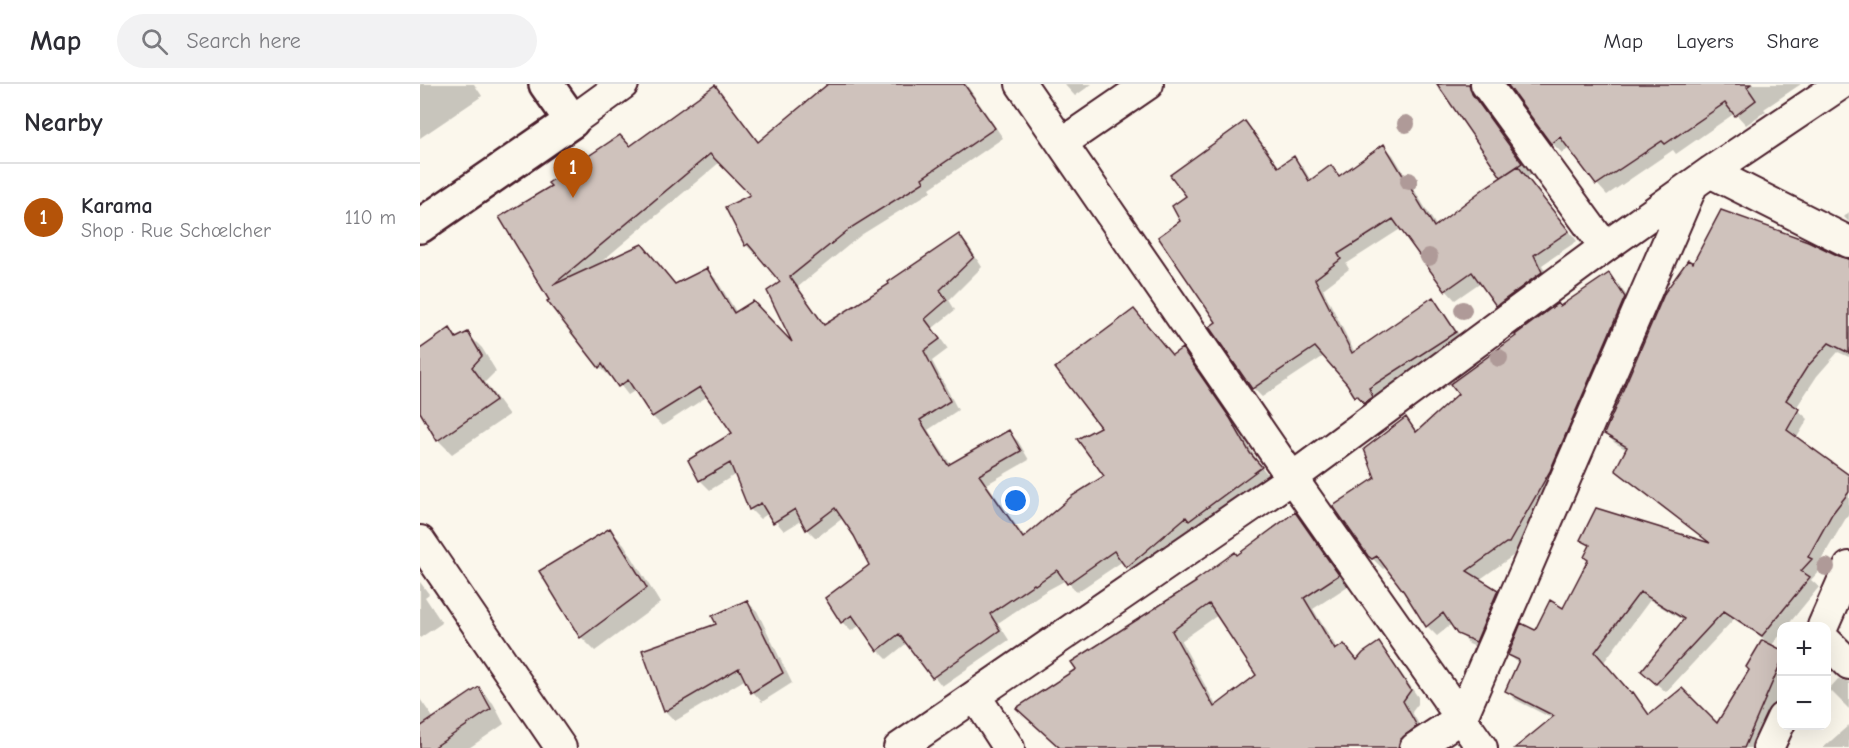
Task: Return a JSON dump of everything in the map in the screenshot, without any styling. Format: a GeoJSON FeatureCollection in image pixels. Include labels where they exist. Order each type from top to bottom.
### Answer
{"type":"FeatureCollection","features":[{"type":"Feature","properties":{"kind":"street"},"geometry":{"type":"LineString","coordinates":[[546,84],[572,121]]}},
{"type":"Feature","properties":{"kind":"street"},"geometry":{"type":"LineString","coordinates":[[420,226],[623,84]]}},
{"type":"Feature","properties":{"kind":"street"},"geometry":{"type":"LineString","coordinates":[[1021,84],[1292,478],[1482,748]]}},
{"type":"Feature","properties":{"kind":"street"},"geometry":{"type":"LineString","coordinates":[[1062,143],[1148,84]]}},
{"type":"Feature","properties":{"kind":"street"},"geometry":{"type":"LineString","coordinates":[[1486,84],[1605,247]]}},
{"type":"Feature","properties":{"kind":"street"},"geometry":{"type":"LineString","coordinates":[[899,748],[1292,478],[1605,247],[1841,84]]}},
{"type":"Feature","properties":{"kind":"street"},"geometry":{"type":"LineString","coordinates":[[1701,179],[1849,242]]}},
{"type":"Feature","properties":{"kind":"street"},"geometry":{"type":"LineString","coordinates":[[1415,748],[1461,717],[1701,179]]}},
{"type":"Feature","properties":{"kind":"street"},"geometry":{"type":"LineString","coordinates":[[420,541],[561,748]]}},
{"type":"Feature","properties":{"kind":"street"},"geometry":{"type":"LineString","coordinates":[[1825,622],[1849,567]]}},
{"type":"Feature","properties":{"kind":"street"},"geometry":{"type":"LineString","coordinates":[[1831,645],[1849,664]]}},
{"type":"Feature","properties":{"kind":"street"},"geometry":{"type":"LineString","coordinates":[[976,697],[1009,748]]}},
{"type":"Feature","properties":{"kind":"street"},"geometry":{"type":"LineString","coordinates":[[1768,748],[1777,729]]}},
{"type":"Feature","properties":{"kind":"building"},"geometry":{"type":"Polygon","coordinates":[[[828,84],[964,84],[995,128],[922,178],[924,182],[852,227],[790,277],[824,325],[889,284],[888,282],[959,234],[974,257],[940,290],[947,300],[925,319],[940,339],[924,351],[950,401],[920,420],[948,465],[1009,430],[1021,451],[979,475],[1023,538],[1072,496],[1104,476],[1077,439],[1100,427],[1055,368],[1134,309],[1172,355],[1182,348],[1230,418],[1250,453],[1262,467],[1189,521],[1186,517],[1126,568],[1114,551],[1067,584],[1057,570],[1034,584],[990,614],[1000,630],[932,678],[899,634],[877,651],[852,615],[841,623],[825,598],[869,565],[854,536],[835,508],[806,530],[795,509],[773,523],[761,503],[749,510],[730,463],[699,481],[688,460],[732,433],[700,387],[652,417],[628,380],[618,387],[602,364],[599,368],[547,301],[549,300],[499,217],[551,186],[548,183],[620,135],[630,146],[715,85],[758,142],[828,84]],[[710,154],[553,285],[642,244],[675,284],[707,268],[734,313],[753,301],[792,342],[767,291],[780,282],[748,244],[745,246],[725,207],[750,195],[710,154]]]}},
{"type":"Feature","properties":{"kind":"building"},"geometry":{"type":"Polygon","coordinates":[[[1437,84],[1469,84],[1472,94],[1522,163],[1501,177],[1437,84]]]}},
{"type":"Feature","properties":{"kind":"building"},"geometry":{"type":"Polygon","coordinates":[[[1507,84],[1751,84],[1747,87],[1756,100],[1735,116],[1725,103],[1665,144],[1662,141],[1596,185],[1560,137],[1551,144],[1507,84]]]}},
{"type":"Feature","properties":{"kind":"building"},"geometry":{"type":"Polygon","coordinates":[[[1245,121],[1278,167],[1294,156],[1309,181],[1331,165],[1339,176],[1384,144],[1434,227],[1486,187],[1518,166],[1569,231],[1534,255],[1542,272],[1496,306],[1472,272],[1445,291],[1393,219],[1338,254],[1341,259],[1315,279],[1352,353],[1433,297],[1456,332],[1369,388],[1373,397],[1364,403],[1357,395],[1355,397],[1347,384],[1315,347],[1252,389],[1209,327],[1216,322],[1158,237],[1180,221],[1172,206],[1186,196],[1170,175],[1245,121]]]}},
{"type":"Feature","properties":{"kind":"building"},"geometry":{"type":"Polygon","coordinates":[[[1721,210],[1808,241],[1849,259],[1849,353],[1829,343],[1807,367],[1786,400],[1799,409],[1787,430],[1849,475],[1849,492],[1832,514],[1808,557],[1812,559],[1801,571],[1810,577],[1762,636],[1724,611],[1656,684],[1641,671],[1684,619],[1640,592],[1595,652],[1631,693],[1633,692],[1649,715],[1682,688],[1717,723],[1749,670],[1746,667],[1762,640],[1777,648],[1777,672],[1744,748],[1515,748],[1554,716],[1505,691],[1519,660],[1508,655],[1521,623],[1535,630],[1550,600],[1563,608],[1588,560],[1584,557],[1590,545],[1580,540],[1596,508],[1710,543],[1615,470],[1627,447],[1604,434],[1665,292],[1688,260],[1693,263],[1721,210]]]}},
{"type":"Feature","properties":{"kind":"building"},"geometry":{"type":"Polygon","coordinates":[[[1609,273],[1625,297],[1550,471],[1509,543],[1467,571],[1498,590],[1476,642],[1457,634],[1443,613],[1426,627],[1377,556],[1372,559],[1368,556],[1333,506],[1375,478],[1364,449],[1406,417],[1416,432],[1458,394],[1450,384],[1558,303],[1560,306],[1609,273]]]}},
{"type":"Feature","properties":{"kind":"building"},"geometry":{"type":"Polygon","coordinates":[[[450,328],[456,338],[468,332],[482,356],[472,367],[496,400],[437,441],[420,412],[420,349],[450,328]]]}},
{"type":"Feature","properties":{"kind":"building"},"geometry":{"type":"Polygon","coordinates":[[[1295,512],[1339,575],[1304,598],[1335,650],[1344,644],[1357,660],[1379,642],[1411,690],[1403,701],[1417,726],[1400,740],[1398,748],[1060,748],[1016,708],[1076,669],[1071,662],[1196,582],[1235,552],[1237,555],[1295,512]],[[1209,604],[1172,631],[1214,707],[1256,675],[1209,604]]]}},
{"type":"Feature","properties":{"kind":"building"},"geometry":{"type":"Polygon","coordinates":[[[610,528],[647,588],[580,638],[539,571],[610,528]]]}},
{"type":"Feature","properties":{"kind":"building"},"geometry":{"type":"Polygon","coordinates":[[[747,600],[783,673],[751,693],[739,668],[664,712],[642,650],[716,624],[712,616],[747,600]]]}},
{"type":"Feature","properties":{"kind":"building"},"geometry":{"type":"Polygon","coordinates":[[[479,687],[491,709],[433,748],[420,748],[420,727],[479,687]]]}},
{"type":"Feature","properties":{"kind":"place","name":"Karama"},"geometry":{"type":"Point","coordinates":[573,198]}}]}
